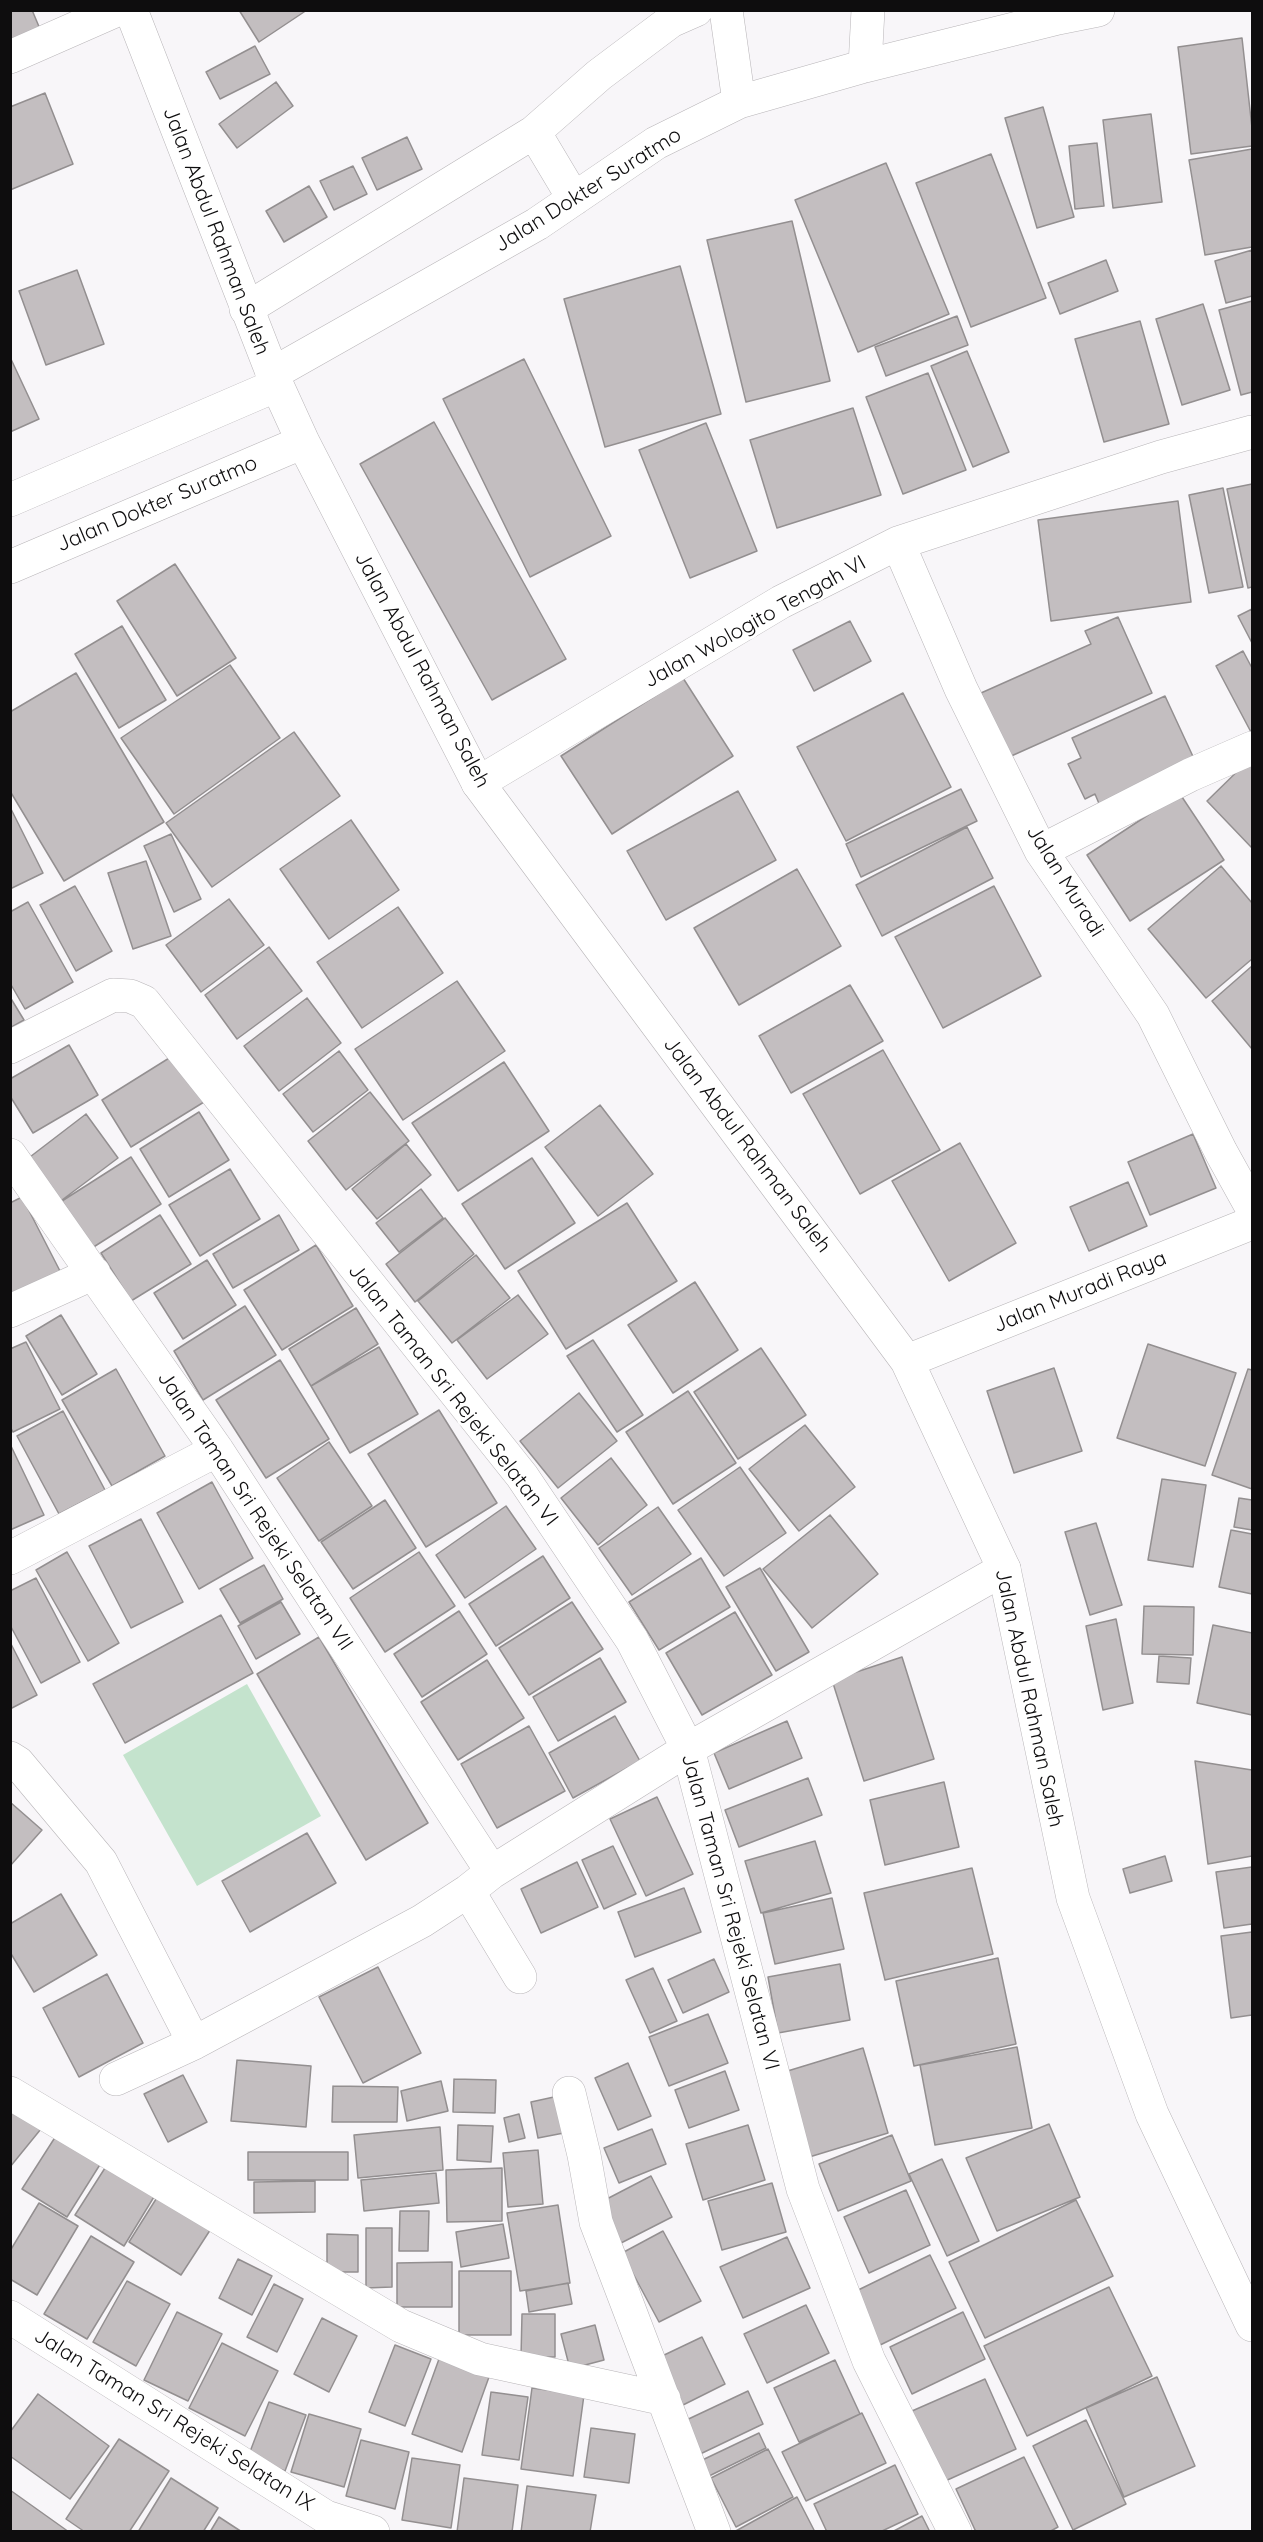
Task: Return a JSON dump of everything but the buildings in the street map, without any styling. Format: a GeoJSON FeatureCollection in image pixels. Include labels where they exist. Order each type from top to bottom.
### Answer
{"type":"FeatureCollection","features":[{"type":"Feature","properties":{"kind":"street"},"geometry":{"type":"LineString","coordinates":[[10,57],[117,10]]}},
{"type":"Feature","properties":{"kind":"street","name":"Jalan Abdul Rahman Saleh"},"geometry":{"type":"LineString","coordinates":[[131,10],[246,309],[303,442],[478,783],[908,1361],[1004,1569],[1073,1898],[1152,2114],[1252,2325]]}},
{"type":"Feature","properties":{"kind":"street"},"geometry":{"type":"LineString","coordinates":[[246,309],[534,132],[599,75],[671,21],[696,10]]}},
{"type":"Feature","properties":{"kind":"street"},"geometry":{"type":"LineString","coordinates":[[726,10],[739,102]]}},
{"type":"Feature","properties":{"kind":"street"},"geometry":{"type":"LineString","coordinates":[[865,66],[868,10]]}},
{"type":"Feature","properties":{"kind":"street","name":"Jalan Dokter Suratmo"},"geometry":{"type":"LineString","coordinates":[[10,500],[275,379],[537,224],[656,143],[739,102],[865,66],[1098,10]]}},
{"type":"Feature","properties":{"kind":"street"},"geometry":{"type":"LineString","coordinates":[[534,132],[574,199]]}},
{"type":"Feature","properties":{"kind":"street","name":"Jalan Wologito Tengah VI"},"geometry":{"type":"LineString","coordinates":[[478,783],[781,602],[898,543],[1161,457],[1252,432]]}},
{"type":"Feature","properties":{"kind":"street","name":"Jalan Dokter Suratmo"},"geometry":{"type":"LineString","coordinates":[[10,567],[303,442]]}},
{"type":"Feature","properties":{"kind":"street","name":"Jalan Muradi"},"geometry":{"type":"LineString","coordinates":[[898,543],[961,689],[1041,851],[1153,1015],[1221,1152],[1252,1208]]}},
{"type":"Feature","properties":{"kind":"street"},"geometry":{"type":"LineString","coordinates":[[1041,851],[1190,775],[1252,748]]}},
{"type":"Feature","properties":{"kind":"street","name":"Jalan Taman Sri Rejeki Selatan VI"},"geometry":{"type":"LineString","coordinates":[[10,1047],[113,996],[130,996],[144,1002],[522,1476],[632,1640],[688,1749],[803,2189],[869,2361],[955,2532]]}},
{"type":"Feature","properties":{"kind":"street","name":"Jalan Taman Sri Rejeki Selatan VII"},"geometry":{"type":"LineString","coordinates":[[10,1155],[217,1450],[480,1881],[520,1977]]}},
{"type":"Feature","properties":{"kind":"street","name":"Jalan Muradi Raya"},"geometry":{"type":"LineString","coordinates":[[908,1361],[1252,1223]]}},
{"type":"Feature","properties":{"kind":"street"},"geometry":{"type":"LineString","coordinates":[[10,1311],[94,1273]]}},
{"type":"Feature","properties":{"kind":"street"},"geometry":{"type":"LineString","coordinates":[[10,1558],[217,1450]]}},
{"type":"Feature","properties":{"kind":"street"},"geometry":{"type":"LineString","coordinates":[[116,2079],[194,2043],[422,1921],[480,1881],[688,1749],[1004,1569]]}},
{"type":"Feature","properties":{"kind":"street"},"geometry":{"type":"LineString","coordinates":[[10,1758],[18,1763],[101,1862],[194,2043]]}},
{"type":"Feature","properties":{"kind":"street"},"geometry":{"type":"LineString","coordinates":[[10,2093],[401,2326],[480,2359],[664,2399]]}},
{"type":"Feature","properties":{"kind":"street"},"geometry":{"type":"LineString","coordinates":[[569,2093],[584,2155],[596,2222],[714,2532]]}},
{"type":"Feature","properties":{"kind":"street","name":"Jalan Taman Sri Rejeki Selatan IX"},"geometry":{"type":"LineString","coordinates":[[10,2317],[326,2517],[373,2532]]}},
{"type":"Feature","properties":{"kind":"green space"},"geometry":{"type":"Polygon","coordinates":[[[247,1684],[321,1816],[197,1886],[123,1755],[247,1684]]]}}]}
